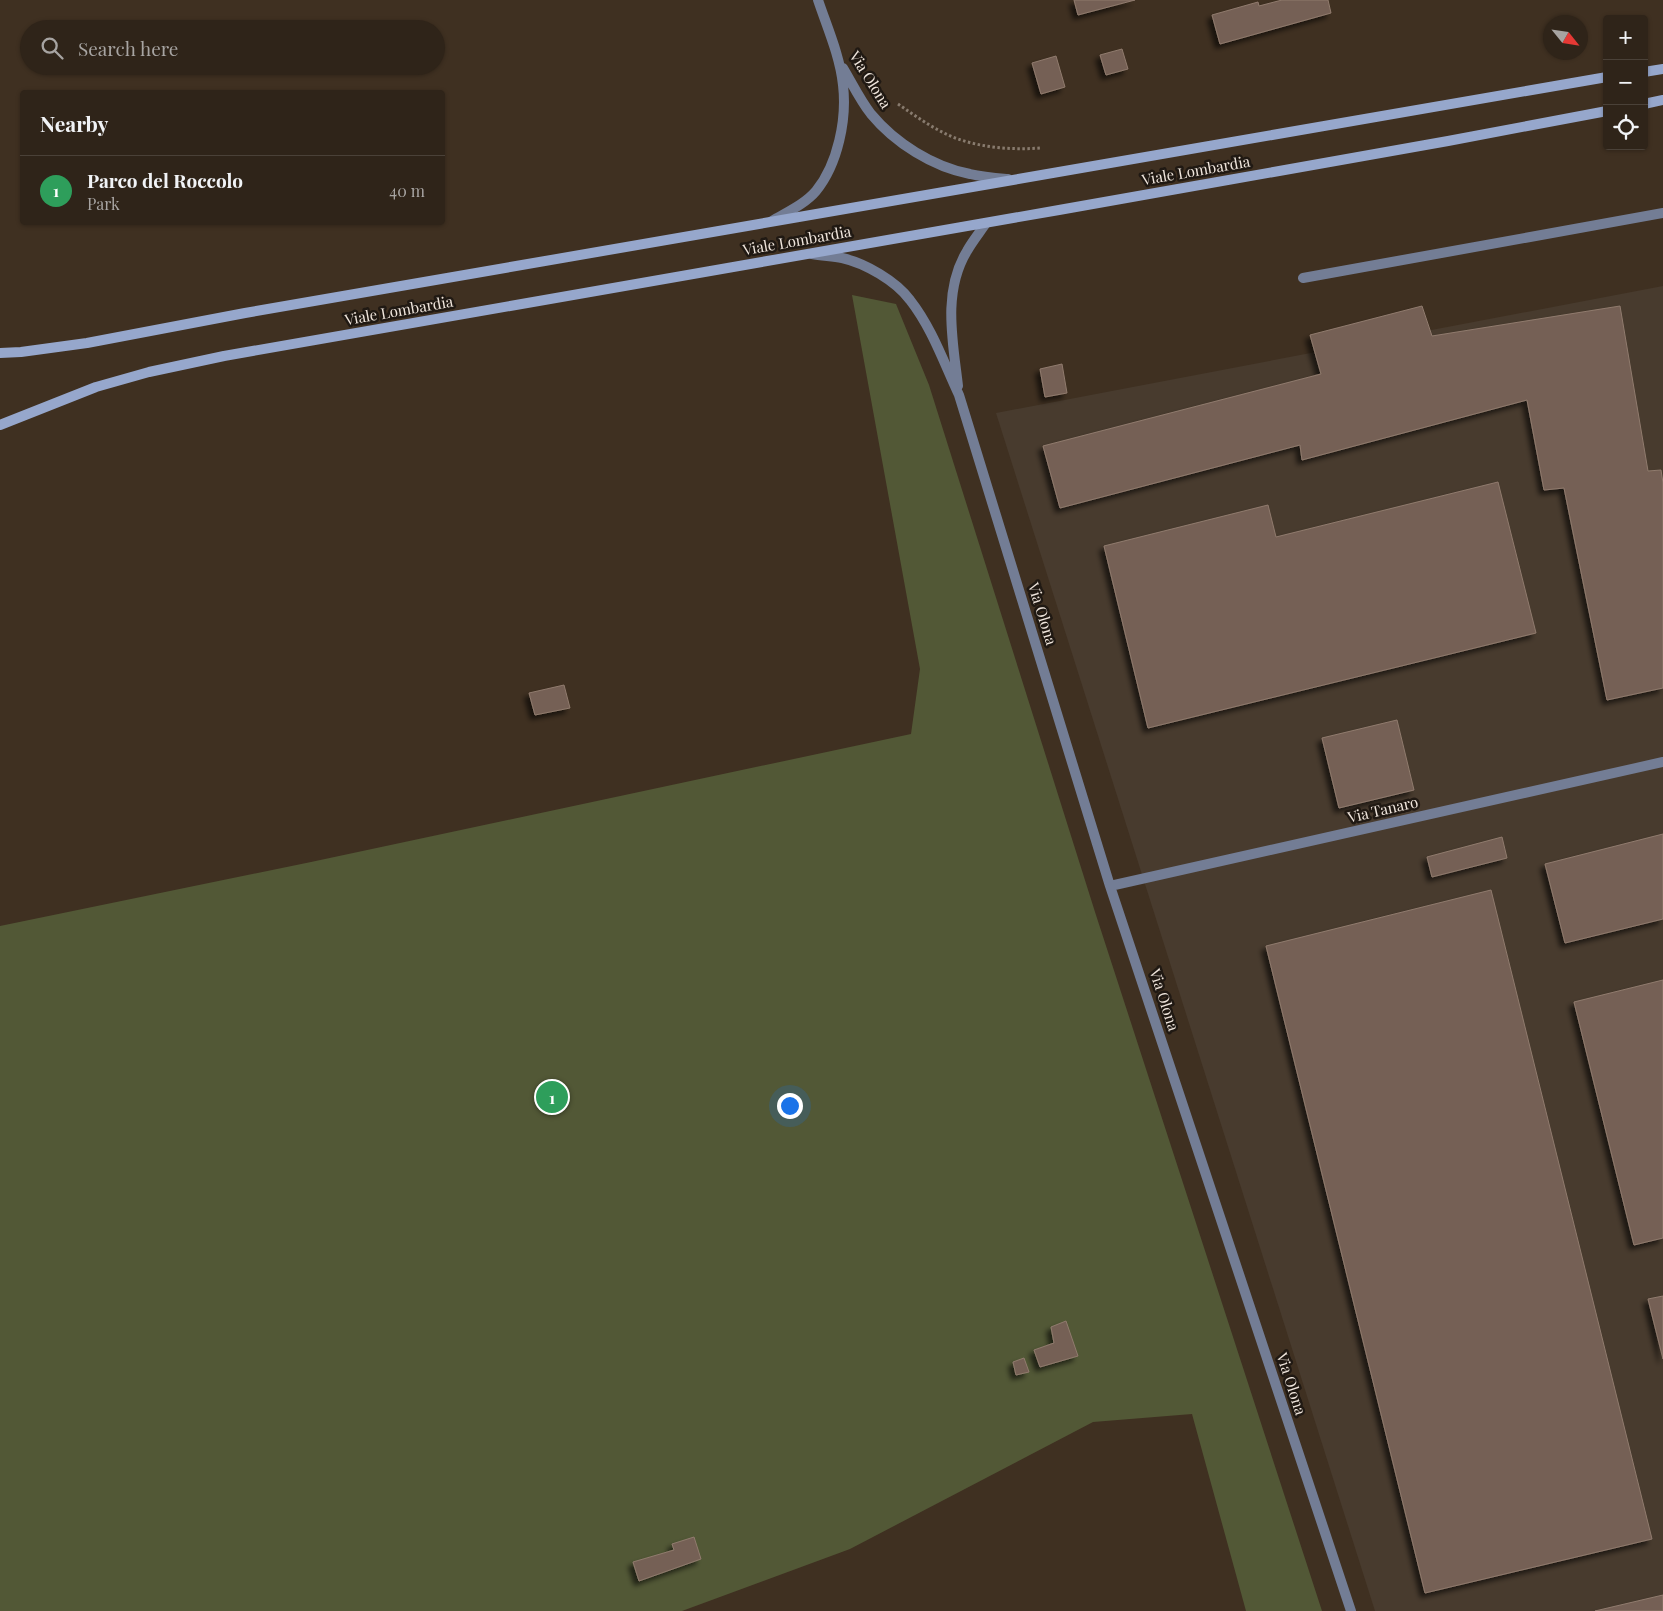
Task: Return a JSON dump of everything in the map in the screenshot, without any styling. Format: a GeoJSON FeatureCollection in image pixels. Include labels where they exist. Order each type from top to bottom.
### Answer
{"type":"FeatureCollection","features":[{"type":"Feature","properties":{"kind":"main road"},"geometry":{"type":"LineString","coordinates":[[1648,71],[1663,69]]}},
{"type":"Feature","properties":{"kind":"main road","name":"Viale Lombardia"},"geometry":{"type":"LineString","coordinates":[[0,353],[87,344],[245,313],[1603,78]]}},
{"type":"Feature","properties":{"kind":"main road"},"geometry":{"type":"LineString","coordinates":[[1648,103],[1663,100]]}},
{"type":"Feature","properties":{"kind":"main road","name":"Viale Lombardia"},"geometry":{"type":"LineString","coordinates":[[0,425],[96,387],[149,372],[215,358],[986,223],[1603,112]]}},
{"type":"Feature","properties":{"kind":"street","name":"Via Olona"},"geometry":{"type":"LineString","coordinates":[[769,222],[796,208],[816,192],[830,172],[839,144],[843,116],[843,85],[836,54],[818,0]]}},
{"type":"Feature","properties":{"kind":"street","name":"Via Olona"},"geometry":{"type":"LineString","coordinates":[[836,54],[871,114],[890,134],[913,151],[941,165],[969,174],[1014,180]]}},
{"type":"Feature","properties":{"kind":"street"},"geometry":{"type":"LineString","coordinates":[[1303,278],[1663,213]]}},
{"type":"Feature","properties":{"kind":"street","name":"Via Olona"},"geometry":{"type":"LineString","coordinates":[[959,395],[950,320],[953,295],[958,271],[966,252],[986,223]]}},
{"type":"Feature","properties":{"kind":"street","name":"Via Olona"},"geometry":{"type":"LineString","coordinates":[[809,254],[842,258],[868,268],[891,282],[909,298],[926,324],[959,395],[1110,886],[1351,1611]]}},
{"type":"Feature","properties":{"kind":"street","name":"Via Tanaro"},"geometry":{"type":"LineString","coordinates":[[1110,886],[1663,762]]}},
{"type":"Feature","properties":{"kind":"shaded area"},"geometry":{"type":"Polygon","coordinates":[[[1663,286],[1663,1611],[1375,1611],[996,413],[1663,286]]]}},
{"type":"Feature","properties":{"kind":"green space"},"geometry":{"type":"Polygon","coordinates":[[[852,295],[896,304],[929,385],[1095,912],[1322,1611],[1246,1611],[1192,1414],[1093,1422],[850,1549],[682,1611],[0,1611],[0,926],[311,862],[911,734],[920,669],[852,295]]]}},
{"type":"Feature","properties":{"kind":"building"},"geometry":{"type":"Polygon","coordinates":[[[1074,0],[1135,0],[1078,15],[1074,0]]]}},
{"type":"Feature","properties":{"kind":"building"},"geometry":{"type":"Polygon","coordinates":[[[1282,0],[1328,0],[1331,13],[1220,44],[1212,15],[1258,2],[1259,6],[1282,0]]]}},
{"type":"Feature","properties":{"kind":"building"},"geometry":{"type":"Polygon","coordinates":[[[1122,49],[1128,69],[1106,75],[1100,55],[1122,49]]]}},
{"type":"Feature","properties":{"kind":"building"},"geometry":{"type":"Polygon","coordinates":[[[1056,56],[1065,87],[1041,94],[1032,63],[1056,56]]]}},
{"type":"Feature","properties":{"kind":"building"},"geometry":{"type":"Polygon","coordinates":[[[1422,306],[1432,336],[1620,306],[1648,471],[1661,470],[1663,483],[1663,688],[1607,700],[1564,488],[1544,490],[1527,400],[1302,460],[1300,445],[1060,508],[1043,446],[1321,374],[1310,335],[1422,306]]]}},
{"type":"Feature","properties":{"kind":"building"},"geometry":{"type":"Polygon","coordinates":[[[1062,364],[1067,393],[1045,397],[1040,369],[1062,364]]]}},
{"type":"Feature","properties":{"kind":"building"},"geometry":{"type":"Polygon","coordinates":[[[1498,482],[1536,633],[1148,728],[1104,546],[1268,505],[1276,537],[1498,482]]]}},
{"type":"Feature","properties":{"kind":"building"},"geometry":{"type":"Polygon","coordinates":[[[564,685],[570,708],[535,715],[529,693],[564,685]]]}},
{"type":"Feature","properties":{"kind":"building"},"geometry":{"type":"Polygon","coordinates":[[[1397,720],[1414,790],[1339,808],[1322,738],[1397,720]]]}},
{"type":"Feature","properties":{"kind":"building"},"geometry":{"type":"Polygon","coordinates":[[[1663,834],[1663,919],[1565,943],[1545,864],[1663,834]]]}},
{"type":"Feature","properties":{"kind":"building"},"geometry":{"type":"Polygon","coordinates":[[[1502,837],[1507,858],[1432,877],[1427,857],[1502,837]]]}},
{"type":"Feature","properties":{"kind":"building"},"geometry":{"type":"Polygon","coordinates":[[[1491,890],[1652,1539],[1425,1593],[1266,946],[1491,890]]]}},
{"type":"Feature","properties":{"kind":"building"},"geometry":{"type":"Polygon","coordinates":[[[1663,980],[1663,1238],[1634,1245],[1574,1002],[1663,980]]]}},
{"type":"Feature","properties":{"kind":"building"},"geometry":{"type":"Polygon","coordinates":[[[1663,1296],[1663,1359],[1648,1299],[1663,1296]]]}},
{"type":"Feature","properties":{"kind":"building"},"geometry":{"type":"Polygon","coordinates":[[[1066,1321],[1078,1356],[1040,1367],[1034,1350],[1054,1343],[1051,1327],[1066,1321]]]}},
{"type":"Feature","properties":{"kind":"building"},"geometry":{"type":"Polygon","coordinates":[[[1024,1358],[1029,1372],[1016,1375],[1013,1362],[1024,1358]]]}},
{"type":"Feature","properties":{"kind":"building"},"geometry":{"type":"Polygon","coordinates":[[[694,1537],[701,1559],[639,1581],[633,1562],[674,1550],[672,1544],[694,1537]]]}},
{"type":"Feature","properties":{"kind":"building"},"geometry":{"type":"Polygon","coordinates":[[[1663,1595],[1663,1611],[1595,1611],[1663,1595]]]}},
{"type":"Feature","properties":{"kind":"place","name":"Parco del Roccolo"},"geometry":{"type":"Point","coordinates":[552,1097]}}]}
